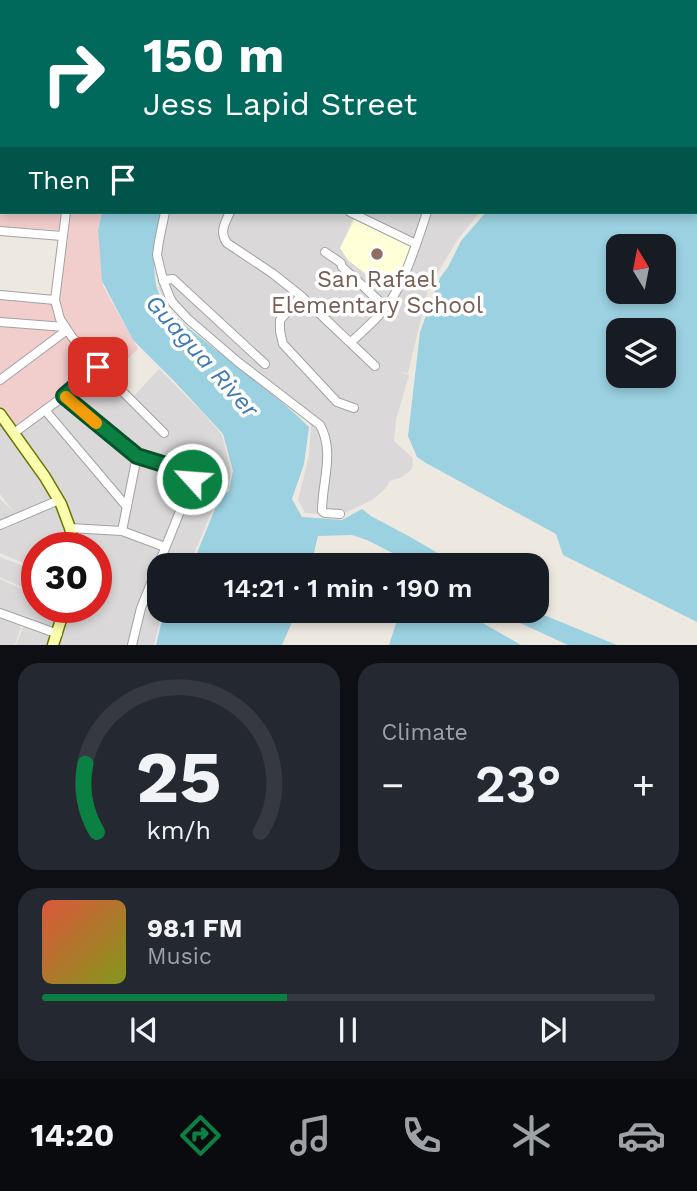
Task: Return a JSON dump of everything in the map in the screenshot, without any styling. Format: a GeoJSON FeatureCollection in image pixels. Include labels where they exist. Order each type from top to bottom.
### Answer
{"type":"FeatureCollection","features":[{"type":"Feature","properties":{"kind":"main road"},"geometry":{"type":"LineString","coordinates":[[0,414],[59,500],[71,532]]}},
{"type":"Feature","properties":{"kind":"main road"},"geometry":{"type":"LineString","coordinates":[[56,640],[61,623]]}},
{"type":"Feature","properties":{"kind":"street"},"geometry":{"type":"LineString","coordinates":[[66,214],[55,300],[57,309],[66,329],[98,367],[164,433]]}},
{"type":"Feature","properties":{"kind":"street"},"geometry":{"type":"LineString","coordinates":[[165,214],[157,256],[170,298],[188,319],[238,362],[320,425],[327,440],[322,511],[340,514]]}},
{"type":"Feature","properties":{"kind":"street"},"geometry":{"type":"LineString","coordinates":[[229,214],[223,230],[227,243],[272,272],[301,296],[375,366]]}},
{"type":"Feature","properties":{"kind":"street"},"geometry":{"type":"LineString","coordinates":[[354,214],[416,244]]}},
{"type":"Feature","properties":{"kind":"street"},"geometry":{"type":"LineString","coordinates":[[351,342],[386,306],[394,293],[426,214]]}},
{"type":"Feature","properties":{"kind":"street"},"geometry":{"type":"LineString","coordinates":[[0,231],[62,236]]}},
{"type":"Feature","properties":{"kind":"street"},"geometry":{"type":"LineString","coordinates":[[325,252],[341,263],[368,292],[386,306]]}},
{"type":"Feature","properties":{"kind":"street"},"geometry":{"type":"LineString","coordinates":[[163,280],[173,279],[265,364]]}},
{"type":"Feature","properties":{"kind":"street"},"geometry":{"type":"LineString","coordinates":[[0,295],[55,300]]}},
{"type":"Feature","properties":{"kind":"street"},"geometry":{"type":"LineString","coordinates":[[301,296],[281,320],[283,344],[337,402],[354,408]]}},
{"type":"Feature","properties":{"kind":"street"},"geometry":{"type":"LineString","coordinates":[[0,322],[66,329]]}},
{"type":"Feature","properties":{"kind":"street"},"geometry":{"type":"LineString","coordinates":[[0,380],[66,329]]}},
{"type":"Feature","properties":{"kind":"street"},"geometry":{"type":"LineString","coordinates":[[14,433],[98,367]]}},
{"type":"Feature","properties":{"kind":"street"},"geometry":{"type":"LineString","coordinates":[[64,396],[137,456],[192,475],[141,608],[132,645]]}},
{"type":"Feature","properties":{"kind":"street"},"geometry":{"type":"LineString","coordinates":[[45,410],[127,507]]}},
{"type":"Feature","properties":{"kind":"street"},"geometry":{"type":"LineString","coordinates":[[122,531],[137,456]]}},
{"type":"Feature","properties":{"kind":"street"},"geometry":{"type":"LineString","coordinates":[[0,525],[59,500]]}},
{"type":"Feature","properties":{"kind":"street"},"geometry":{"type":"LineString","coordinates":[[70,528],[122,531],[165,547]]}},
{"type":"Feature","properties":{"kind":"street"},"geometry":{"type":"LineString","coordinates":[[0,613],[56,640]]}},
{"type":"Feature","properties":{"kind":"shaded area"},"geometry":{"type":"Polygon","coordinates":[[[0,214],[63,214],[59,230],[0,227],[0,214]]]}},
{"type":"Feature","properties":{"kind":"shaded area"},"geometry":{"type":"Polygon","coordinates":[[[68,214],[102,214],[98,228],[103,286],[138,349],[111,376],[72,335],[61,318],[56,292],[68,214]]]}},
{"type":"Feature","properties":{"kind":"shaded area"},"geometry":{"type":"Polygon","coordinates":[[[165,214],[228,214],[219,233],[225,247],[275,278],[301,299],[374,369],[378,364],[355,344],[390,306],[400,288],[417,243],[362,214],[428,214],[427,218],[429,214],[478,214],[458,239],[428,289],[408,373],[399,371],[409,375],[396,420],[394,441],[413,458],[412,469],[402,477],[390,481],[372,500],[339,516],[305,513],[298,500],[309,456],[311,425],[289,403],[227,359],[176,313],[160,291],[156,273],[165,214]]]}},
{"type":"Feature","properties":{"kind":"shaded area"},"geometry":{"type":"Polygon","coordinates":[[[234,214],[352,214],[355,215],[340,248],[348,260],[366,275],[393,291],[384,307],[354,338],[296,286],[226,239],[225,233],[234,214]]]}},
{"type":"Feature","properties":{"kind":"shaded area","name":"San Rafael Elementary School"},"geometry":{"type":"Polygon","coordinates":[[[356,217],[413,245],[393,290],[348,260],[340,248],[356,217]]]}},
{"type":"Feature","properties":{"kind":"shaded area"},"geometry":{"type":"Polygon","coordinates":[[[0,299],[52,304],[55,318],[64,333],[97,367],[14,429],[0,406],[0,299]]]}},
{"type":"Feature","properties":{"kind":"shaded area"},"geometry":{"type":"Polygon","coordinates":[[[100,369],[133,397],[159,369],[222,435],[231,471],[228,490],[218,496],[194,553],[147,553],[147,623],[159,623],[154,645],[16,645],[24,625],[59,638],[63,623],[112,623],[112,533],[164,547],[195,475],[138,455],[70,395],[100,369]]]}},
{"type":"Feature","properties":{"kind":"shaded area"},"geometry":{"type":"Polygon","coordinates":[[[66,397],[116,442],[114,446],[118,442],[135,457],[119,531],[70,528],[16,433],[66,397]]]}},
{"type":"Feature","properties":{"kind":"shaded area"},"geometry":{"type":"Polygon","coordinates":[[[0,422],[61,507],[65,532],[21,532],[21,562],[0,553],[0,499],[14,512],[0,494],[0,422]]]}},
{"type":"Feature","properties":{"kind":"shaded area"},"geometry":{"type":"Polygon","coordinates":[[[139,459],[191,475],[163,545],[121,531],[139,459]]]}},
{"type":"Feature","properties":{"kind":"shaded area"},"geometry":{"type":"Polygon","coordinates":[[[0,557],[21,565],[21,587],[0,577],[0,557]]]}},
{"type":"Feature","properties":{"kind":"shaded area"},"geometry":{"type":"Polygon","coordinates":[[[0,579],[21,589],[22,623],[15,645],[0,645],[0,579]]]}},
{"type":"Feature","properties":{"kind":"shaded area"},"geometry":{"type":"Polygon","coordinates":[[[30,623],[58,623],[56,631],[30,623]]]}},
{"type":"Feature","properties":{"kind":"water","name":"Guagua River"},"geometry":{"type":"Polygon","coordinates":[[[102,214],[161,214],[154,263],[158,291],[166,305],[176,317],[270,392],[309,427],[304,464],[292,499],[302,517],[342,520],[362,509],[438,553],[392,553],[352,535],[318,536],[314,553],[197,553],[220,497],[229,491],[233,471],[223,434],[133,340],[102,281],[98,230],[102,214]]]}},
{"type":"Feature","properties":{"kind":"water"},"geometry":{"type":"Polygon","coordinates":[[[484,214],[697,214],[697,622],[563,555],[556,534],[417,457],[408,436],[420,332],[440,278],[461,241],[484,214]]]}},
{"type":"Feature","properties":{"kind":"water"},"geometry":{"type":"Polygon","coordinates":[[[549,617],[617,645],[568,645],[520,623],[549,623],[549,617]]]}},
{"type":"Feature","properties":{"kind":"water"},"geometry":{"type":"Polygon","coordinates":[[[161,623],[292,623],[282,645],[156,645],[161,623]]]}},
{"type":"Feature","properties":{"kind":"water"},"geometry":{"type":"Polygon","coordinates":[[[396,623],[483,623],[521,645],[389,645],[396,623]]]}},
{"type":"Feature","properties":{"kind":"slow traffic"},"geometry":{"type":"LineString","coordinates":[[66,397],[96,423]]}},
{"type":"Feature","properties":{"kind":"place","name":"San Rafael Elementary School"},"geometry":{"type":"Point","coordinates":[377,254]}},
{"type":"Feature","properties":{"kind":"route"},"geometry":{"type":"LineString","coordinates":[[98,367],[64,396],[137,456],[189,472],[192,479]]}}]}
